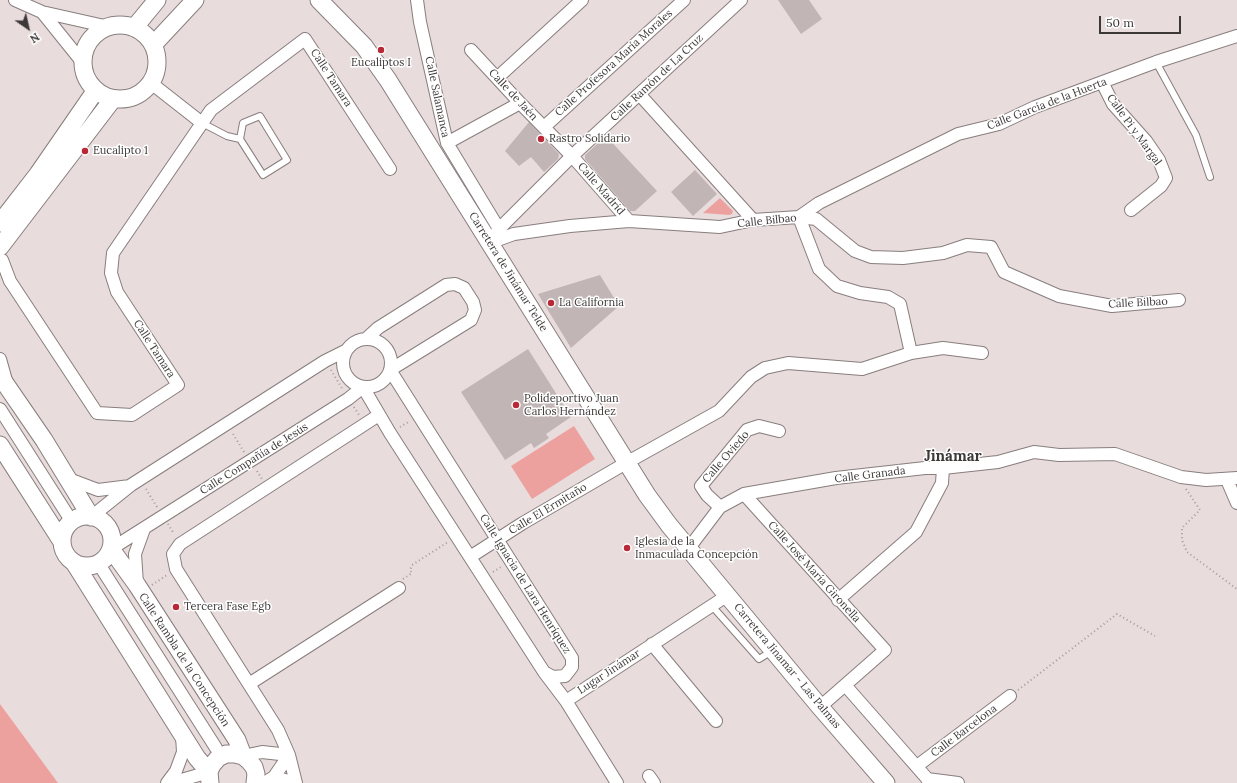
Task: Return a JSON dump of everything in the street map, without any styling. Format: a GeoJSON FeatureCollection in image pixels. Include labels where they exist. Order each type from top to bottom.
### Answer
{"type":"FeatureCollection","features":[{"type":"Feature","properties":{"kind":"street"},"geometry":{"type":"LineString","coordinates":[[15,0],[42,12],[109,27]]}},
{"type":"Feature","properties":{"kind":"street"},"geometry":{"type":"LineString","coordinates":[[134,28],[157,0]]}},
{"type":"Feature","properties":{"kind":"street"},"geometry":{"type":"LineString","coordinates":[[153,44],[194,0]]}},
{"type":"Feature","properties":{"kind":"street","name":"Carretera de Jinámar Telde"},"geometry":{"type":"LineString","coordinates":[[320,0],[364,46],[494,236],[626,463],[669,524],[689,548]]}},
{"type":"Feature","properties":{"kind":"street","name":"Calle Salamanca"},"geometry":{"type":"LineString","coordinates":[[417,0],[420,22],[447,143],[494,236]]}},
{"type":"Feature","properties":{"kind":"street"},"geometry":{"type":"LineString","coordinates":[[497,78],[582,0]]}},
{"type":"Feature","properties":{"kind":"street","name":"Calle Profesora María Morales"},"geometry":{"type":"LineString","coordinates":[[544,127],[684,0]]}},
{"type":"Feature","properties":{"kind":"street","name":"Calle Ramón de La Cruz"},"geometry":{"type":"LineString","coordinates":[[494,236],[572,156],[640,95],[741,0]]}},
{"type":"Feature","properties":{"kind":"street"},"geometry":{"type":"LineString","coordinates":[[42,12],[83,63],[87,78],[96,90],[107,97],[113,99],[124,99],[134,97],[144,91],[151,83],[156,71],[157,58],[153,44],[145,34],[134,28],[122,25],[109,27],[98,32],[90,41],[85,51],[83,63]]}},
{"type":"Feature","properties":{"kind":"street","name":"Calle García de la Huerta"},"geometry":{"type":"LineString","coordinates":[[799,217],[819,203],[958,134],[999,124],[1035,107],[1156,62],[1237,36]]}},
{"type":"Feature","properties":{"kind":"street","name":"Calle Tamara"},"geometry":{"type":"LineString","coordinates":[[1,255],[10,281],[97,413],[132,415],[178,385],[117,292],[111,273],[113,253],[211,110],[305,39],[390,169]]}},
{"type":"Feature","properties":{"kind":"street","name":"Calle de Jaén"},"geometry":{"type":"LineString","coordinates":[[471,50],[572,156]]}},
{"type":"Feature","properties":{"kind":"street","name":"Calle Pi y Margal"},"geometry":{"type":"LineString","coordinates":[[1102,82],[1113,104],[1146,141],[1159,160],[1166,178],[1161,186],[1132,210]]}},
{"type":"Feature","properties":{"kind":"street"},"geometry":{"type":"LineString","coordinates":[[151,83],[202,123]]}},
{"type":"Feature","properties":{"kind":"street"},"geometry":{"type":"LineString","coordinates":[[0,223],[38,174],[96,90]]}},
{"type":"Feature","properties":{"kind":"street"},"geometry":{"type":"LineString","coordinates":[[640,95],[754,220]]}},
{"type":"Feature","properties":{"kind":"street"},"geometry":{"type":"LineString","coordinates":[[1,255],[113,99]]}},
{"type":"Feature","properties":{"kind":"street"},"geometry":{"type":"LineString","coordinates":[[447,143],[520,103]]}},
{"type":"Feature","properties":{"kind":"street","name":"Calle Madrid"},"geometry":{"type":"LineString","coordinates":[[572,156],[629,221]]}},
{"type":"Feature","properties":{"kind":"street"},"geometry":{"type":"LineString","coordinates":[[799,217],[819,269],[837,286],[860,294],[888,297],[900,304],[911,353]]}},
{"type":"Feature","properties":{"kind":"street","name":"Calle Bilbao"},"geometry":{"type":"LineString","coordinates":[[494,236],[570,226],[629,221],[720,227],[754,220],[799,217],[816,219],[855,251],[871,257],[903,258],[943,253],[967,245],[991,246],[1004,272],[1059,296],[1112,306],[1179,300]]}},
{"type":"Feature","properties":{"kind":"street"},"geometry":{"type":"LineString","coordinates":[[91,517],[131,485],[325,361],[345,352],[354,343],[366,339],[378,328],[446,285],[455,284],[464,288],[473,302],[475,310],[472,320],[390,370]]}},
{"type":"Feature","properties":{"kind":"street"},"geometry":{"type":"LineString","coordinates":[[345,352],[342,363],[345,374],[352,383],[363,387],[375,386],[380,383],[384,380],[390,370],[391,359],[386,348],[378,341],[366,339]]}},
{"type":"Feature","properties":{"kind":"street","name":"Calle El Ermitaño"},"geometry":{"type":"LineString","coordinates":[[470,556],[626,463],[719,411],[751,377],[765,368],[788,363],[862,369],[911,353],[943,348],[982,353]]}},
{"type":"Feature","properties":{"kind":"street"},"geometry":{"type":"LineString","coordinates":[[0,359],[4,382],[69,479],[91,517]]}},
{"type":"Feature","properties":{"kind":"street","name":"Calle Ignacia de Lara Henríquez"},"geometry":{"type":"LineString","coordinates":[[390,370],[572,658],[572,667],[566,676]]}},
{"type":"Feature","properties":{"kind":"street"},"geometry":{"type":"LineString","coordinates":[[363,387],[390,433],[483,578],[544,672],[566,701],[617,783]]}},
{"type":"Feature","properties":{"kind":"street","name":"Calle Compañía de Jesús"},"geometry":{"type":"LineString","coordinates":[[111,550],[348,399],[363,387]]}},
{"type":"Feature","properties":{"kind":"street"},"geometry":{"type":"LineString","coordinates":[[0,409],[67,514]]}},
{"type":"Feature","properties":{"kind":"street"},"geometry":{"type":"LineString","coordinates":[[269,780],[296,783],[289,755],[278,730],[176,569],[173,554],[180,544],[380,415]]}},
{"type":"Feature","properties":{"kind":"street","name":"Calle Oviedo"},"geometry":{"type":"LineString","coordinates":[[720,507],[707,495],[701,486],[747,430],[759,426],[779,431]]}},
{"type":"Feature","properties":{"kind":"street"},"geometry":{"type":"LineString","coordinates":[[0,445],[62,542]]}},
{"type":"Feature","properties":{"kind":"street","name":"Calle Granada"},"geometry":{"type":"LineString","coordinates":[[689,548],[720,507],[744,494],[836,478],[925,468],[943,468],[998,462],[1034,452],[1059,455],[1115,454],[1181,477],[1206,480],[1232,479]]}},
{"type":"Feature","properties":{"kind":"street"},"geometry":{"type":"LineString","coordinates":[[838,600],[916,532],[942,483],[943,468]]}},
{"type":"Feature","properties":{"kind":"street"},"geometry":{"type":"LineString","coordinates":[[69,479],[98,490],[131,485]]}},
{"type":"Feature","properties":{"kind":"street"},"geometry":{"type":"LineString","coordinates":[[1232,479],[1237,503]]}},
{"type":"Feature","properties":{"kind":"street","name":"Calle José María Gironella"},"geometry":{"type":"LineString","coordinates":[[744,494],[838,600],[885,650],[845,685]]}},
{"type":"Feature","properties":{"kind":"street"},"geometry":{"type":"LineString","coordinates":[[75,564],[86,566],[96,565],[105,559],[111,550],[112,539],[109,528],[101,520],[91,517],[82,517],[74,520],[63,533],[62,542],[64,551],[68,558],[75,564],[209,778]]}},
{"type":"Feature","properties":{"kind":"street"},"geometry":{"type":"LineString","coordinates":[[137,585],[135,554],[144,529]]}},
{"type":"Feature","properties":{"kind":"street","name":"Carretera Jinamar - Las Palmas"},"geometry":{"type":"LineString","coordinates":[[689,548],[773,651],[886,783]]}},
{"type":"Feature","properties":{"kind":"street","name":"Calle Rambla de la Concepción"},"geometry":{"type":"LineString","coordinates":[[111,550],[137,585],[237,740],[243,756],[254,767],[256,774],[255,783]]}},
{"type":"Feature","properties":{"kind":"street"},"geometry":{"type":"LineString","coordinates":[[102,569],[216,748]]}},
{"type":"Feature","properties":{"kind":"street"},"geometry":{"type":"LineString","coordinates":[[249,684],[399,588]]}},
{"type":"Feature","properties":{"kind":"street","name":"Lugar Jinámar"},"geometry":{"type":"LineString","coordinates":[[566,701],[728,595]]}},
{"type":"Feature","properties":{"kind":"street","name":"Lugar Jinámar"},"geometry":{"type":"LineString","coordinates":[[652,644],[716,720]]}},
{"type":"Feature","properties":{"kind":"street"},"geometry":{"type":"LineString","coordinates":[[544,672],[554,677],[566,676],[566,701]]}},
{"type":"Feature","properties":{"kind":"street"},"geometry":{"type":"LineString","coordinates":[[820,707],[845,685],[929,781],[958,783]]}},
{"type":"Feature","properties":{"kind":"street","name":"Calle Barcelona"},"geometry":{"type":"LineString","coordinates":[[917,766],[1010,696]]}},
{"type":"Feature","properties":{"kind":"street"},"geometry":{"type":"LineString","coordinates":[[209,778],[212,764],[218,758],[226,754],[243,756],[262,752],[269,748],[275,740],[278,730]]}},
{"type":"Feature","properties":{"kind":"street"},"geometry":{"type":"LineString","coordinates":[[167,783],[176,771],[183,752],[181,733]]}},
{"type":"Feature","properties":{"kind":"street"},"geometry":{"type":"LineString","coordinates":[[262,752],[289,755]]}},
{"type":"Feature","properties":{"kind":"street"},"geometry":{"type":"LineString","coordinates":[[269,780],[289,755]]}},
{"type":"Feature","properties":{"kind":"street"},"geometry":{"type":"LineString","coordinates":[[171,783],[209,778]]}},
{"type":"Feature","properties":{"kind":"lane"},"geometry":{"type":"LineString","coordinates":[[1156,62],[1196,135],[1210,177]]}},
{"type":"Feature","properties":{"kind":"lane"},"geometry":{"type":"LineString","coordinates":[[202,123],[226,136],[240,139],[263,175],[287,160],[260,116],[243,123],[240,139]]}},
{"type":"Feature","properties":{"kind":"lane"},"geometry":{"type":"LineString","coordinates":[[712,606],[759,659],[773,651]]}},
{"type":"Feature","properties":{"kind":"path"},"geometry":{"type":"LineString","coordinates":[[390,433],[418,415]]}},
{"type":"Feature","properties":{"kind":"path"},"geometry":{"type":"LineString","coordinates":[[1181,477],[1186,489],[1200,510],[1182,528],[1182,540],[1187,552],[1237,589]]}},
{"type":"Feature","properties":{"kind":"path"},"geometry":{"type":"LineString","coordinates":[[399,588],[403,578],[412,573],[410,570],[412,565],[457,536]]}},
{"type":"Feature","properties":{"kind":"path"},"geometry":{"type":"LineString","coordinates":[[483,578],[511,561]]}},
{"type":"Feature","properties":{"kind":"path"},"geometry":{"type":"LineString","coordinates":[[1010,696],[1117,614],[1155,636]]}},
{"type":"Feature","properties":{"kind":"shaded area"},"geometry":{"type":"Polygon","coordinates":[[[720,198],[733,211],[732,214],[703,213],[720,198]]]}},
{"type":"Feature","properties":{"kind":"shaded area"},"geometry":{"type":"Polygon","coordinates":[[[574,426],[595,459],[532,499],[511,466],[574,426]]]}},
{"type":"Feature","properties":{"kind":"shaded area"},"geometry":{"type":"Polygon","coordinates":[[[0,704],[58,783],[0,783],[0,704]]]}},
{"type":"Feature","properties":{"kind":"building"},"geometry":{"type":"Polygon","coordinates":[[[778,0],[809,0],[822,19],[801,34],[778,0]]]}},
{"type":"Feature","properties":{"kind":"building"},"geometry":{"type":"Polygon","coordinates":[[[529,122],[559,154],[558,159],[544,172],[531,157],[519,166],[505,151],[529,122]]]}},
{"type":"Feature","properties":{"kind":"building"},"geometry":{"type":"Polygon","coordinates":[[[606,136],[657,191],[635,211],[630,211],[585,159],[585,155],[606,136]]]}},
{"type":"Feature","properties":{"kind":"building"},"geometry":{"type":"Polygon","coordinates":[[[695,170],[717,194],[693,216],[671,192],[695,170]]]}},
{"type":"Feature","properties":{"kind":"building"},"geometry":{"type":"Polygon","coordinates":[[[600,275],[619,306],[571,348],[538,294],[600,275]]]}},
{"type":"Feature","properties":{"kind":"building","name":"Polideportivo Juan Carlos Hernández"},"geometry":{"type":"Polygon","coordinates":[[[528,349],[571,417],[546,434],[549,438],[534,448],[531,443],[505,460],[461,392],[528,349]]]}},
{"type":"Feature","properties":{"kind":"place","name":"Eucaliptos I"},"geometry":{"type":"Point","coordinates":[381,50]}},
{"type":"Feature","properties":{"kind":"place","name":"Rastro Solidario"},"geometry":{"type":"Point","coordinates":[541,139]}},
{"type":"Feature","properties":{"kind":"place","name":"Eucalipto 1"},"geometry":{"type":"Point","coordinates":[85,151]}},
{"type":"Feature","properties":{"kind":"place","name":"La California"},"geometry":{"type":"Point","coordinates":[551,303]}},
{"type":"Feature","properties":{"kind":"place","name":"Polideportivo Juan Carlos Hernández"},"geometry":{"type":"Point","coordinates":[516,405]}},
{"type":"Feature","properties":{"kind":"place","name":"Iglesia de la Inmaculada Concepción"},"geometry":{"type":"Point","coordinates":[627,548]}},
{"type":"Feature","properties":{"kind":"place","name":"Tercera Fase Egb"},"geometry":{"type":"Point","coordinates":[176,607]}},
{"type":"Feature","properties":{"kind":"district","name":"Jinámar"},"geometry":{"type":"Point","coordinates":[953,457]}}]}
